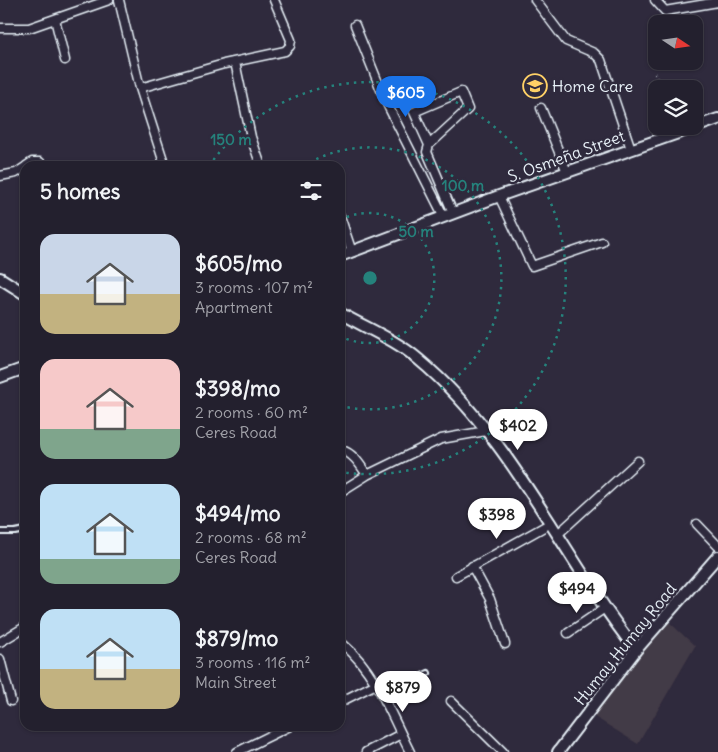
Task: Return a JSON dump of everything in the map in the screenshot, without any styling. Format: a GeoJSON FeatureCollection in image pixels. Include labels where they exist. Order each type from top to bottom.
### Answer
{"type":"FeatureCollection","features":[{"type":"Feature","properties":{"kind":"street"},"geometry":{"type":"LineString","coordinates":[[0,28],[29,28],[109,0]]}},
{"type":"Feature","properties":{"kind":"street"},"geometry":{"type":"LineString","coordinates":[[119,0],[140,88],[163,161]]}},
{"type":"Feature","properties":{"kind":"street"},"geometry":{"type":"LineString","coordinates":[[140,88],[235,62],[285,51],[290,46],[291,40],[274,0]]}},
{"type":"Feature","properties":{"kind":"street"},"geometry":{"type":"LineString","coordinates":[[535,0],[566,41],[594,53],[601,60],[631,149]]}},
{"type":"Feature","properties":{"kind":"street"},"geometry":{"type":"LineString","coordinates":[[655,0],[665,11],[718,2]]}},
{"type":"Feature","properties":{"kind":"street"},"geometry":{"type":"LineString","coordinates":[[55,19],[65,60]]}},
{"type":"Feature","properties":{"kind":"street"},"geometry":{"type":"LineString","coordinates":[[355,24],[385,100],[448,215]]}},
{"type":"Feature","properties":{"kind":"street"},"geometry":{"type":"LineString","coordinates":[[235,62],[251,136],[259,161]]}},
{"type":"Feature","properties":{"kind":"street"},"geometry":{"type":"LineString","coordinates":[[429,145],[414,112],[461,92],[468,109],[429,145],[427,152],[448,215]]}},
{"type":"Feature","properties":{"kind":"street"},"geometry":{"type":"LineString","coordinates":[[541,108],[567,172]]}},
{"type":"Feature","properties":{"kind":"street","name":"S. Osmeña Street"},"geometry":{"type":"LineString","coordinates":[[345,254],[499,196],[718,119]]}},
{"type":"Feature","properties":{"kind":"street"},"geometry":{"type":"LineString","coordinates":[[0,176],[20,171]]}},
{"type":"Feature","properties":{"kind":"street"},"geometry":{"type":"LineString","coordinates":[[499,196],[532,266],[602,242]]}},
{"type":"Feature","properties":{"kind":"street"},"geometry":{"type":"LineString","coordinates":[[345,231],[352,252]]}},
{"type":"Feature","properties":{"kind":"street"},"geometry":{"type":"LineString","coordinates":[[0,278],[20,291]]}},
{"type":"Feature","properties":{"kind":"street"},"geometry":{"type":"LineString","coordinates":[[345,315],[417,358],[452,391],[514,466],[605,608],[636,650]]}},
{"type":"Feature","properties":{"kind":"street"},"geometry":{"type":"LineString","coordinates":[[0,377],[20,370]]}},
{"type":"Feature","properties":{"kind":"street"},"geometry":{"type":"LineString","coordinates":[[345,489],[367,475],[441,439],[486,431]]}},
{"type":"Feature","properties":{"kind":"street"},"geometry":{"type":"LineString","coordinates":[[345,451],[354,456],[367,475]]}},
{"type":"Feature","properties":{"kind":"street"},"geometry":{"type":"LineString","coordinates":[[558,534],[638,461]]}},
{"type":"Feature","properties":{"kind":"street"},"geometry":{"type":"LineString","coordinates":[[456,576],[550,523]]}},
{"type":"Feature","properties":{"kind":"street"},"geometry":{"type":"LineString","coordinates":[[697,524],[718,546]]}},
{"type":"Feature","properties":{"kind":"street","name":"Humay Humay Road"},"geometry":{"type":"LineString","coordinates":[[558,752],[636,650],[718,556]]}},
{"type":"Feature","properties":{"kind":"street"},"geometry":{"type":"LineString","coordinates":[[472,566],[490,599],[504,644]]}},
{"type":"Feature","properties":{"kind":"street"},"geometry":{"type":"LineString","coordinates":[[568,633],[605,608]]}},
{"type":"Feature","properties":{"kind":"street"},"geometry":{"type":"LineString","coordinates":[[0,642],[20,630]]}},
{"type":"Feature","properties":{"kind":"street"},"geometry":{"type":"LineString","coordinates":[[345,646],[357,655],[376,684],[410,752]]}},
{"type":"Feature","properties":{"kind":"street"},"geometry":{"type":"LineString","coordinates":[[0,659],[10,701]]}},
{"type":"Feature","properties":{"kind":"street"},"geometry":{"type":"LineString","coordinates":[[345,700],[376,684]]}},
{"type":"Feature","properties":{"kind":"street"},"geometry":{"type":"LineString","coordinates":[[452,701],[503,752]]}},
{"type":"Feature","properties":{"kind":"street"},"geometry":{"type":"LineString","coordinates":[[238,752],[280,731]]}},
{"type":"Feature","properties":{"kind":"street"},"geometry":{"type":"LineString","coordinates":[[366,752],[401,734]]}},
{"type":"Feature","properties":{"kind":"lane"},"geometry":{"type":"LineString","coordinates":[[0,532],[20,531]]}},
{"type":"Feature","properties":{"kind":"lane"},"geometry":{"type":"LineString","coordinates":[[382,696],[428,673]]}},
{"type":"Feature","properties":{"kind":"path"},"geometry":{"type":"LineString","coordinates":[[655,74],[657,80]]}},
{"type":"Feature","properties":{"kind":"shaded area"},"geometry":{"type":"Polygon","coordinates":[[[667,620],[695,646],[638,744],[593,716],[667,620]]]}},
{"type":"Feature","properties":{"kind":"place","name":"Home Care"},"geometry":{"type":"Point","coordinates":[535,86]}}]}
